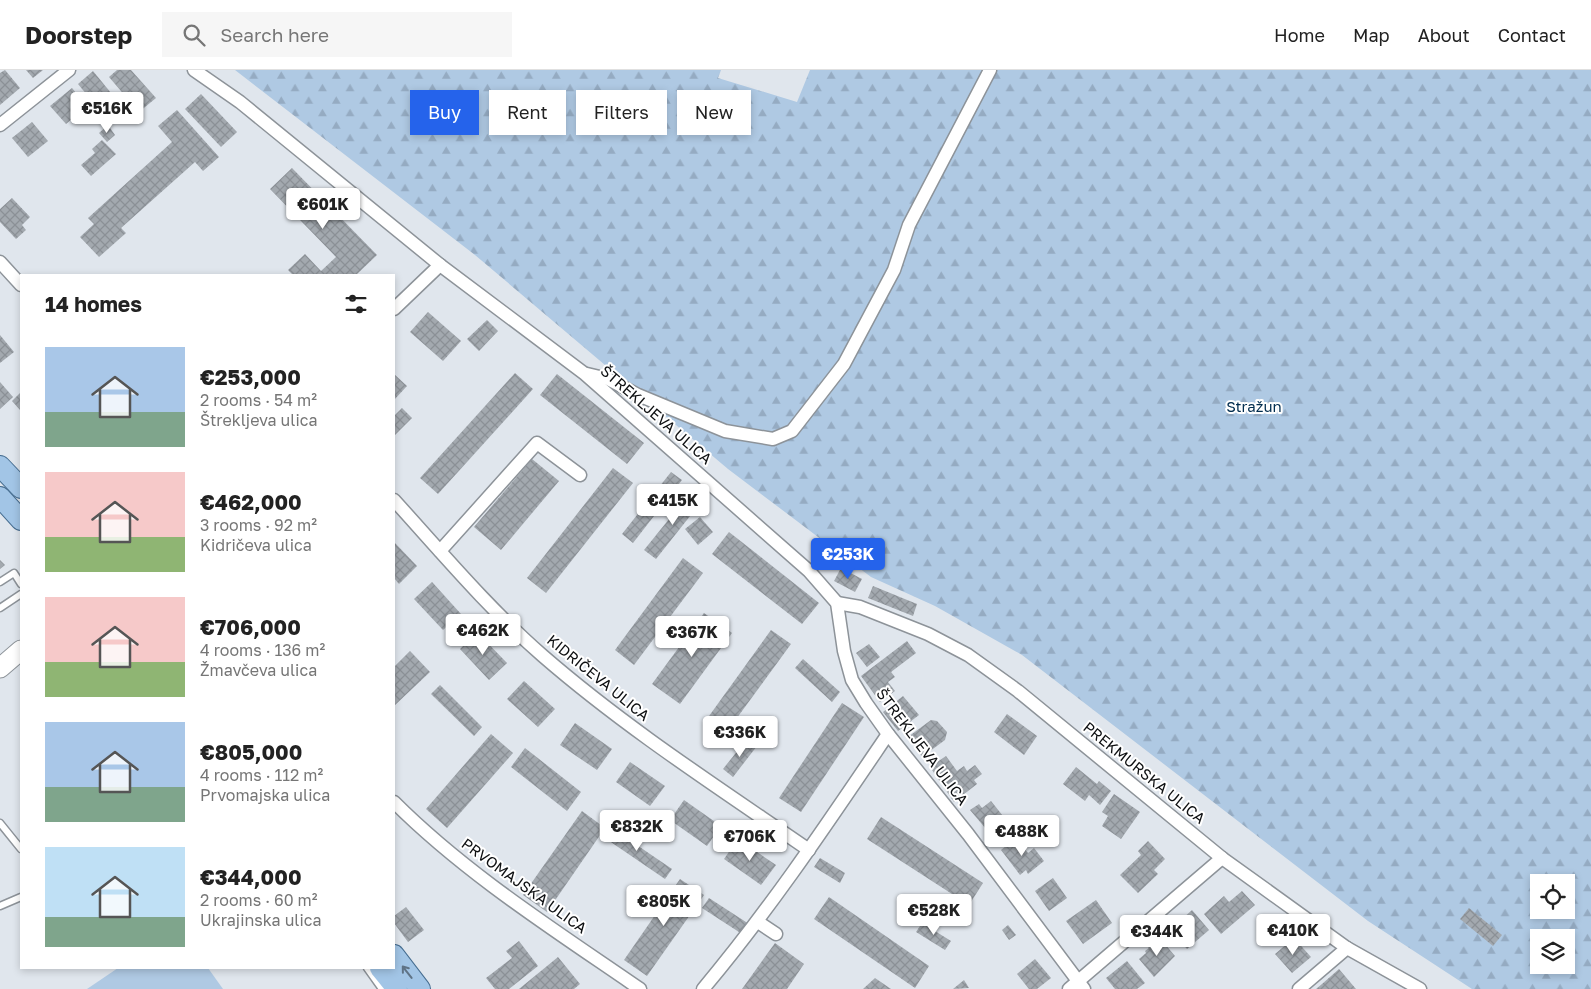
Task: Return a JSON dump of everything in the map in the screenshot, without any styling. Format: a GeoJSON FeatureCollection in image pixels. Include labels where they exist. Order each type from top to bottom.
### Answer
{"type":"FeatureCollection","features":[{"type":"Feature","properties":{"kind":"main road"},"geometry":{"type":"LineString","coordinates":[[0,466],[20,487]]}},
{"type":"Feature","properties":{"kind":"main road"},"geometry":{"type":"LineString","coordinates":[[0,498],[20,519]]}},
{"type":"Feature","properties":{"kind":"main road"},"geometry":{"type":"LineString","coordinates":[[395,957],[420,989]]}},
{"type":"Feature","properties":{"kind":"main road"},"geometry":{"type":"LineString","coordinates":[[381,969],[397,989]]}},
{"type":"Feature","properties":{"kind":"street"},"geometry":{"type":"LineString","coordinates":[[0,125],[69,70]]}},
{"type":"Feature","properties":{"kind":"street","name":"ŠTREKLJEVA ULICA"},"geometry":{"type":"LineString","coordinates":[[194,70],[240,102],[440,265],[585,374],[809,571],[837,604],[844,651],[852,680],[888,734],[968,834],[1077,986]]}},
{"type":"Feature","properties":{"kind":"street"},"geometry":{"type":"LineString","coordinates":[[585,374],[608,379],[638,395],[725,430],[773,439],[792,431],[844,364],[894,270],[909,225],[990,70]]}},
{"type":"Feature","properties":{"kind":"street"},"geometry":{"type":"LineString","coordinates":[[0,262],[20,284]]}},
{"type":"Feature","properties":{"kind":"street"},"geometry":{"type":"LineString","coordinates":[[395,308],[440,265]]}},
{"type":"Feature","properties":{"kind":"street"},"geometry":{"type":"LineString","coordinates":[[440,551],[537,443],[580,475]]}},
{"type":"Feature","properties":{"kind":"street","name":"KIDRIČEVA ULICA"},"geometry":{"type":"LineString","coordinates":[[395,501],[440,551],[542,655],[619,719],[809,850]]}},
{"type":"Feature","properties":{"kind":"street","name":"PREKMURSKA ULICA"},"geometry":{"type":"LineString","coordinates":[[837,604],[860,607],[928,634],[968,655],[1018,691],[1222,858],[1347,948],[1420,989]]}},
{"type":"Feature","properties":{"kind":"street"},"geometry":{"type":"LineString","coordinates":[[0,668],[20,651]]}},
{"type":"Feature","properties":{"kind":"street"},"geometry":{"type":"LineString","coordinates":[[703,989],[758,922],[888,734]]}},
{"type":"Feature","properties":{"kind":"street","name":"PRVOMAJSKA ULICA"},"geometry":{"type":"LineString","coordinates":[[395,803],[417,825],[475,871],[640,989]]}},
{"type":"Feature","properties":{"kind":"street"},"geometry":{"type":"LineString","coordinates":[[1077,986],[1222,858]]}},
{"type":"Feature","properties":{"kind":"street"},"geometry":{"type":"LineString","coordinates":[[758,922],[776,934]]}},
{"type":"Feature","properties":{"kind":"street"},"geometry":{"type":"LineString","coordinates":[[1299,989],[1347,948]]}},
{"type":"Feature","properties":{"kind":"lane"},"geometry":{"type":"LineString","coordinates":[[0,582],[14,573],[20,582]]}},
{"type":"Feature","properties":{"kind":"lane"},"geometry":{"type":"LineString","coordinates":[[0,608],[20,595]]}},
{"type":"Feature","properties":{"kind":"lane"},"geometry":{"type":"LineString","coordinates":[[0,823],[20,848]]}},
{"type":"Feature","properties":{"kind":"lane"},"geometry":{"type":"LineString","coordinates":[[0,906],[20,897]]}},
{"type":"Feature","properties":{"kind":"lane"},"geometry":{"type":"LineString","coordinates":[[368,969],[382,989]]}},
{"type":"Feature","properties":{"kind":"green space","name":"Stražun"},"geometry":{"type":"Polygon","coordinates":[[[235,70],[721,70],[718,78],[797,102],[810,70],[1591,70],[1591,989],[1472,989],[1368,921],[1022,655],[935,606],[871,577],[728,469],[475,255],[235,70]]]}},
{"type":"Feature","properties":{"kind":"green space"},"geometry":{"type":"Polygon","coordinates":[[[117,969],[209,969],[223,989],[87,989],[117,969]]]}},
{"type":"Feature","properties":{"kind":"building"},"geometry":{"type":"Polygon","coordinates":[[[5,70],[20,88],[0,105],[0,73],[5,70]]]}},
{"type":"Feature","properties":{"kind":"building"},"geometry":{"type":"Polygon","coordinates":[[[26,70],[43,70],[33,78],[26,70]]]}},
{"type":"Feature","properties":{"kind":"building"},"geometry":{"type":"Polygon","coordinates":[[[117,70],[131,70],[156,98],[139,112],[109,77],[117,70]]]}},
{"type":"Feature","properties":{"kind":"building"},"geometry":{"type":"Polygon","coordinates":[[[93,71],[111,93],[96,106],[78,84],[93,71]]]}},
{"type":"Feature","properties":{"kind":"building"},"geometry":{"type":"Polygon","coordinates":[[[72,88],[87,106],[66,124],[50,106],[72,88]]]}},
{"type":"Feature","properties":{"kind":"building"},"geometry":{"type":"Polygon","coordinates":[[[201,94],[237,132],[221,147],[185,109],[201,94]]]}},
{"type":"Feature","properties":{"kind":"building"},"geometry":{"type":"Polygon","coordinates":[[[177,110],[219,157],[203,171],[195,162],[121,228],[126,233],[99,257],[80,237],[94,224],[88,218],[172,142],[158,126],[177,110]]]}},
{"type":"Feature","properties":{"kind":"building"},"geometry":{"type":"Polygon","coordinates":[[[32,122],[48,141],[28,157],[12,138],[32,122]]]}},
{"type":"Feature","properties":{"kind":"building"},"geometry":{"type":"Polygon","coordinates":[[[108,125],[115,135],[107,142],[99,133],[108,125]]]}},
{"type":"Feature","properties":{"kind":"building"},"geometry":{"type":"Polygon","coordinates":[[[102,140],[116,154],[91,176],[81,165],[95,153],[92,149],[102,140]]]}},
{"type":"Feature","properties":{"kind":"building"},"geometry":{"type":"Polygon","coordinates":[[[292,168],[377,255],[357,274],[292,274],[288,270],[305,254],[321,271],[336,257],[270,189],[292,168]]]}},
{"type":"Feature","properties":{"kind":"building"},"geometry":{"type":"Polygon","coordinates":[[[12,198],[30,217],[22,225],[26,230],[16,239],[0,222],[0,209],[12,198]]]}},
{"type":"Feature","properties":{"kind":"building"},"geometry":{"type":"Polygon","coordinates":[[[428,312],[461,341],[443,361],[410,332],[428,312]]]}},
{"type":"Feature","properties":{"kind":"building"},"geometry":{"type":"Polygon","coordinates":[[[487,320],[498,331],[479,351],[467,339],[487,320]]]}},
{"type":"Feature","properties":{"kind":"building"},"geometry":{"type":"Polygon","coordinates":[[[0,335],[14,352],[0,363],[0,335]]]}},
{"type":"Feature","properties":{"kind":"building"},"geometry":{"type":"Polygon","coordinates":[[[515,373],[533,389],[438,494],[420,478],[515,373]]]}},
{"type":"Feature","properties":{"kind":"building"},"geometry":{"type":"Polygon","coordinates":[[[557,374],[644,443],[627,464],[540,395],[557,374]]]}},
{"type":"Feature","properties":{"kind":"building"},"geometry":{"type":"Polygon","coordinates":[[[395,375],[407,386],[395,399],[395,375]]]}},
{"type":"Feature","properties":{"kind":"building"},"geometry":{"type":"Polygon","coordinates":[[[0,382],[13,397],[0,409],[0,382]]]}},
{"type":"Feature","properties":{"kind":"building"},"geometry":{"type":"Polygon","coordinates":[[[20,393],[20,410],[12,401],[20,393]]]}},
{"type":"Feature","properties":{"kind":"building"},"geometry":{"type":"Polygon","coordinates":[[[402,408],[412,418],[395,435],[395,415],[402,408]]]}},
{"type":"Feature","properties":{"kind":"building"},"geometry":{"type":"Polygon","coordinates":[[[532,459],[559,481],[501,550],[474,527],[532,459]]]}},
{"type":"Feature","properties":{"kind":"building"},"geometry":{"type":"Polygon","coordinates":[[[613,468],[633,483],[546,593],[527,578],[613,468]]]}},
{"type":"Feature","properties":{"kind":"building"},"geometry":{"type":"Polygon","coordinates":[[[671,472],[682,480],[633,543],[622,534],[671,472]]]}},
{"type":"Feature","properties":{"kind":"building"},"geometry":{"type":"Polygon","coordinates":[[[691,492],[702,501],[656,559],[644,550],[691,492]]]}},
{"type":"Feature","properties":{"kind":"building"},"geometry":{"type":"Polygon","coordinates":[[[700,517],[713,532],[698,545],[685,529],[700,517]]]}},
{"type":"Feature","properties":{"kind":"building"},"geometry":{"type":"Polygon","coordinates":[[[729,532],[819,603],[802,624],[712,554],[729,532]]]}},
{"type":"Feature","properties":{"kind":"building"},"geometry":{"type":"Polygon","coordinates":[[[395,543],[417,566],[399,584],[395,579],[395,543]]]}},
{"type":"Feature","properties":{"kind":"building"},"geometry":{"type":"Polygon","coordinates":[[[683,558],[703,573],[634,665],[615,650],[683,558]]]}},
{"type":"Feature","properties":{"kind":"building"},"geometry":{"type":"Polygon","coordinates":[[[0,560],[5,565],[0,569],[0,560]]]}},
{"type":"Feature","properties":{"kind":"building"},"geometry":{"type":"Polygon","coordinates":[[[841,568],[862,579],[855,592],[834,581],[841,568]]]}},
{"type":"Feature","properties":{"kind":"building"},"geometry":{"type":"Polygon","coordinates":[[[432,582],[461,614],[443,630],[414,599],[432,582]]]}},
{"type":"Feature","properties":{"kind":"building"},"geometry":{"type":"Polygon","coordinates":[[[873,586],[917,604],[913,616],[868,598],[873,586]]]}},
{"type":"Feature","properties":{"kind":"building"},"geometry":{"type":"Polygon","coordinates":[[[704,613],[732,633],[680,704],[652,684],[704,613]]]}},
{"type":"Feature","properties":{"kind":"building"},"geometry":{"type":"Polygon","coordinates":[[[771,630],[791,644],[723,737],[704,723],[771,630]]]}},
{"type":"Feature","properties":{"kind":"building"},"geometry":{"type":"Polygon","coordinates":[[[477,632],[507,663],[489,680],[460,649],[477,632]]]}},
{"type":"Feature","properties":{"kind":"building"},"geometry":{"type":"Polygon","coordinates":[[[907,641],[916,653],[891,672],[895,677],[888,682],[895,691],[880,702],[861,676],[907,641]]]}},
{"type":"Feature","properties":{"kind":"building"},"geometry":{"type":"Polygon","coordinates":[[[869,644],[880,657],[867,667],[856,653],[869,644]]]}},
{"type":"Feature","properties":{"kind":"building"},"geometry":{"type":"Polygon","coordinates":[[[410,651],[430,672],[395,705],[395,666],[410,651]]]}},
{"type":"Feature","properties":{"kind":"building"},"geometry":{"type":"Polygon","coordinates":[[[803,659],[840,692],[832,702],[795,668],[803,659]]]}},
{"type":"Feature","properties":{"kind":"building"},"geometry":{"type":"Polygon","coordinates":[[[524,681],[555,709],[538,727],[507,699],[524,681]]]}},
{"type":"Feature","properties":{"kind":"building"},"geometry":{"type":"Polygon","coordinates":[[[440,685],[482,727],[474,736],[431,694],[440,685]]]}},
{"type":"Feature","properties":{"kind":"building"},"geometry":{"type":"Polygon","coordinates":[[[903,696],[919,715],[898,731],[883,712],[903,696]]]}},
{"type":"Feature","properties":{"kind":"building"},"geometry":{"type":"Polygon","coordinates":[[[842,703],[864,717],[801,812],[779,798],[842,703]]]}},
{"type":"Feature","properties":{"kind":"building"},"geometry":{"type":"Polygon","coordinates":[[[1007,714],[1037,736],[1024,755],[994,732],[1007,714]]]}},
{"type":"Feature","properties":{"kind":"building"},"geometry":{"type":"Polygon","coordinates":[[[931,720],[937,721],[947,732],[945,740],[922,757],[908,737],[931,720]]]}},
{"type":"Feature","properties":{"kind":"building"},"geometry":{"type":"Polygon","coordinates":[[[575,723],[612,749],[597,770],[560,745],[575,723]]]}},
{"type":"Feature","properties":{"kind":"building"},"geometry":{"type":"Polygon","coordinates":[[[491,734],[513,753],[447,828],[426,809],[491,734]]]}},
{"type":"Feature","properties":{"kind":"building"},"geometry":{"type":"Polygon","coordinates":[[[747,739],[757,746],[733,777],[723,769],[747,739]]]}},
{"type":"Feature","properties":{"kind":"building"},"geometry":{"type":"Polygon","coordinates":[[[525,748],[581,792],[567,811],[511,767],[525,748]]]}},
{"type":"Feature","properties":{"kind":"building"},"geometry":{"type":"Polygon","coordinates":[[[946,756],[957,771],[964,766],[967,771],[975,765],[982,774],[974,780],[977,784],[954,802],[930,767],[946,756]]]}},
{"type":"Feature","properties":{"kind":"building"},"geometry":{"type":"Polygon","coordinates":[[[630,762],[665,786],[650,806],[616,782],[630,762]]]}},
{"type":"Feature","properties":{"kind":"building"},"geometry":{"type":"Polygon","coordinates":[[[1076,767],[1097,784],[1099,781],[1111,791],[1100,805],[1089,795],[1085,801],[1063,784],[1076,767]]]}},
{"type":"Feature","properties":{"kind":"building"},"geometry":{"type":"Polygon","coordinates":[[[1114,794],[1140,812],[1121,839],[1102,826],[1108,816],[1102,812],[1114,794]]]}},
{"type":"Feature","properties":{"kind":"building"},"geometry":{"type":"Polygon","coordinates":[[[684,800],[721,826],[707,846],[670,820],[684,800]]]}},
{"type":"Feature","properties":{"kind":"building"},"geometry":{"type":"Polygon","coordinates":[[[991,801],[1003,816],[986,829],[970,810],[979,804],[982,808],[991,801]]]}},
{"type":"Feature","properties":{"kind":"building"},"geometry":{"type":"Polygon","coordinates":[[[582,811],[605,828],[547,912],[523,895],[582,811]]]}},
{"type":"Feature","properties":{"kind":"building"},"geometry":{"type":"Polygon","coordinates":[[[881,817],[983,883],[969,905],[867,839],[881,817]]]}},
{"type":"Feature","properties":{"kind":"building"},"geometry":{"type":"Polygon","coordinates":[[[609,826],[672,869],[665,879],[602,836],[609,826]]]}},
{"type":"Feature","properties":{"kind":"building"},"geometry":{"type":"Polygon","coordinates":[[[1016,838],[1028,853],[1034,848],[1044,861],[1028,874],[1026,870],[1020,875],[1001,850],[1016,838]]]}},
{"type":"Feature","properties":{"kind":"building"},"geometry":{"type":"Polygon","coordinates":[[[738,839],[776,865],[761,885],[724,859],[738,839]]]}},
{"type":"Feature","properties":{"kind":"building"},"geometry":{"type":"Polygon","coordinates":[[[1148,841],[1165,859],[1154,870],[1158,874],[1138,893],[1120,875],[1141,855],[1138,851],[1148,841]]]}},
{"type":"Feature","properties":{"kind":"building"},"geometry":{"type":"Polygon","coordinates":[[[820,858],[845,873],[840,883],[814,867],[820,858]]]}},
{"type":"Feature","properties":{"kind":"building"},"geometry":{"type":"Polygon","coordinates":[[[1053,878],[1067,898],[1049,911],[1035,891],[1053,878]]]}},
{"type":"Feature","properties":{"kind":"building"},"geometry":{"type":"Polygon","coordinates":[[[680,879],[704,895],[647,976],[624,960],[680,879]]]}},
{"type":"Feature","properties":{"kind":"building"},"geometry":{"type":"Polygon","coordinates":[[[1242,891],[1255,905],[1221,934],[1204,914],[1224,896],[1229,902],[1242,891]]]}},
{"type":"Feature","properties":{"kind":"building"},"geometry":{"type":"Polygon","coordinates":[[[829,897],[929,966],[915,988],[814,919],[829,897]]]}},
{"type":"Feature","properties":{"kind":"building"},"geometry":{"type":"Polygon","coordinates":[[[709,898],[749,924],[742,934],[702,908],[709,898]]]}},
{"type":"Feature","properties":{"kind":"building"},"geometry":{"type":"Polygon","coordinates":[[[1096,900],[1112,923],[1083,944],[1066,921],[1096,900]]]}},
{"type":"Feature","properties":{"kind":"building"},"geometry":{"type":"Polygon","coordinates":[[[406,907],[424,930],[408,942],[395,924],[395,915],[406,907]]]}},
{"type":"Feature","properties":{"kind":"building"},"geometry":{"type":"Polygon","coordinates":[[[1469,908],[1502,935],[1493,946],[1460,919],[1469,908]]]}},
{"type":"Feature","properties":{"kind":"building"},"geometry":{"type":"Polygon","coordinates":[[[1192,910],[1209,930],[1187,949],[1170,930],[1192,910]]]}},
{"type":"Feature","properties":{"kind":"building"},"geometry":{"type":"Polygon","coordinates":[[[922,923],[951,941],[945,950],[916,932],[922,923]]]}},
{"type":"Feature","properties":{"kind":"building"},"geometry":{"type":"Polygon","coordinates":[[[1008,925],[1016,935],[1009,940],[1002,930],[1008,925]]]}},
{"type":"Feature","properties":{"kind":"building"},"geometry":{"type":"Polygon","coordinates":[[[1158,936],[1175,956],[1154,977],[1139,959],[1146,953],[1145,951],[1149,948],[1147,946],[1158,936]]]}},
{"type":"Feature","properties":{"kind":"building"},"geometry":{"type":"Polygon","coordinates":[[[1294,938],[1311,957],[1292,973],[1275,954],[1294,938]]]}},
{"type":"Feature","properties":{"kind":"building"},"geometry":{"type":"Polygon","coordinates":[[[519,941],[538,966],[509,989],[495,989],[486,978],[512,958],[506,951],[519,941]]]}},
{"type":"Feature","properties":{"kind":"building"},"geometry":{"type":"Polygon","coordinates":[[[775,943],[804,964],[787,989],[742,989],[775,943]]]}},
{"type":"Feature","properties":{"kind":"building"},"geometry":{"type":"Polygon","coordinates":[[[558,957],[580,984],[574,989],[519,989],[558,957]]]}},
{"type":"Feature","properties":{"kind":"building"},"geometry":{"type":"Polygon","coordinates":[[[1035,959],[1051,978],[1037,989],[1029,989],[1017,974],[1035,959]]]}},
{"type":"Feature","properties":{"kind":"building"},"geometry":{"type":"Polygon","coordinates":[[[1127,961],[1145,983],[1137,989],[1115,989],[1106,978],[1127,961]]]}},
{"type":"Feature","properties":{"kind":"building"},"geometry":{"type":"Polygon","coordinates":[[[1339,969],[1356,989],[1316,989],[1322,984],[1339,969]]]}},
{"type":"Feature","properties":{"kind":"building"},"geometry":{"type":"Polygon","coordinates":[[[875,978],[891,989],[863,989],[875,978]]]}},
{"type":"Feature","properties":{"kind":"building"},"geometry":{"type":"Polygon","coordinates":[[[964,980],[969,988],[953,989],[964,980]]]}}]}
